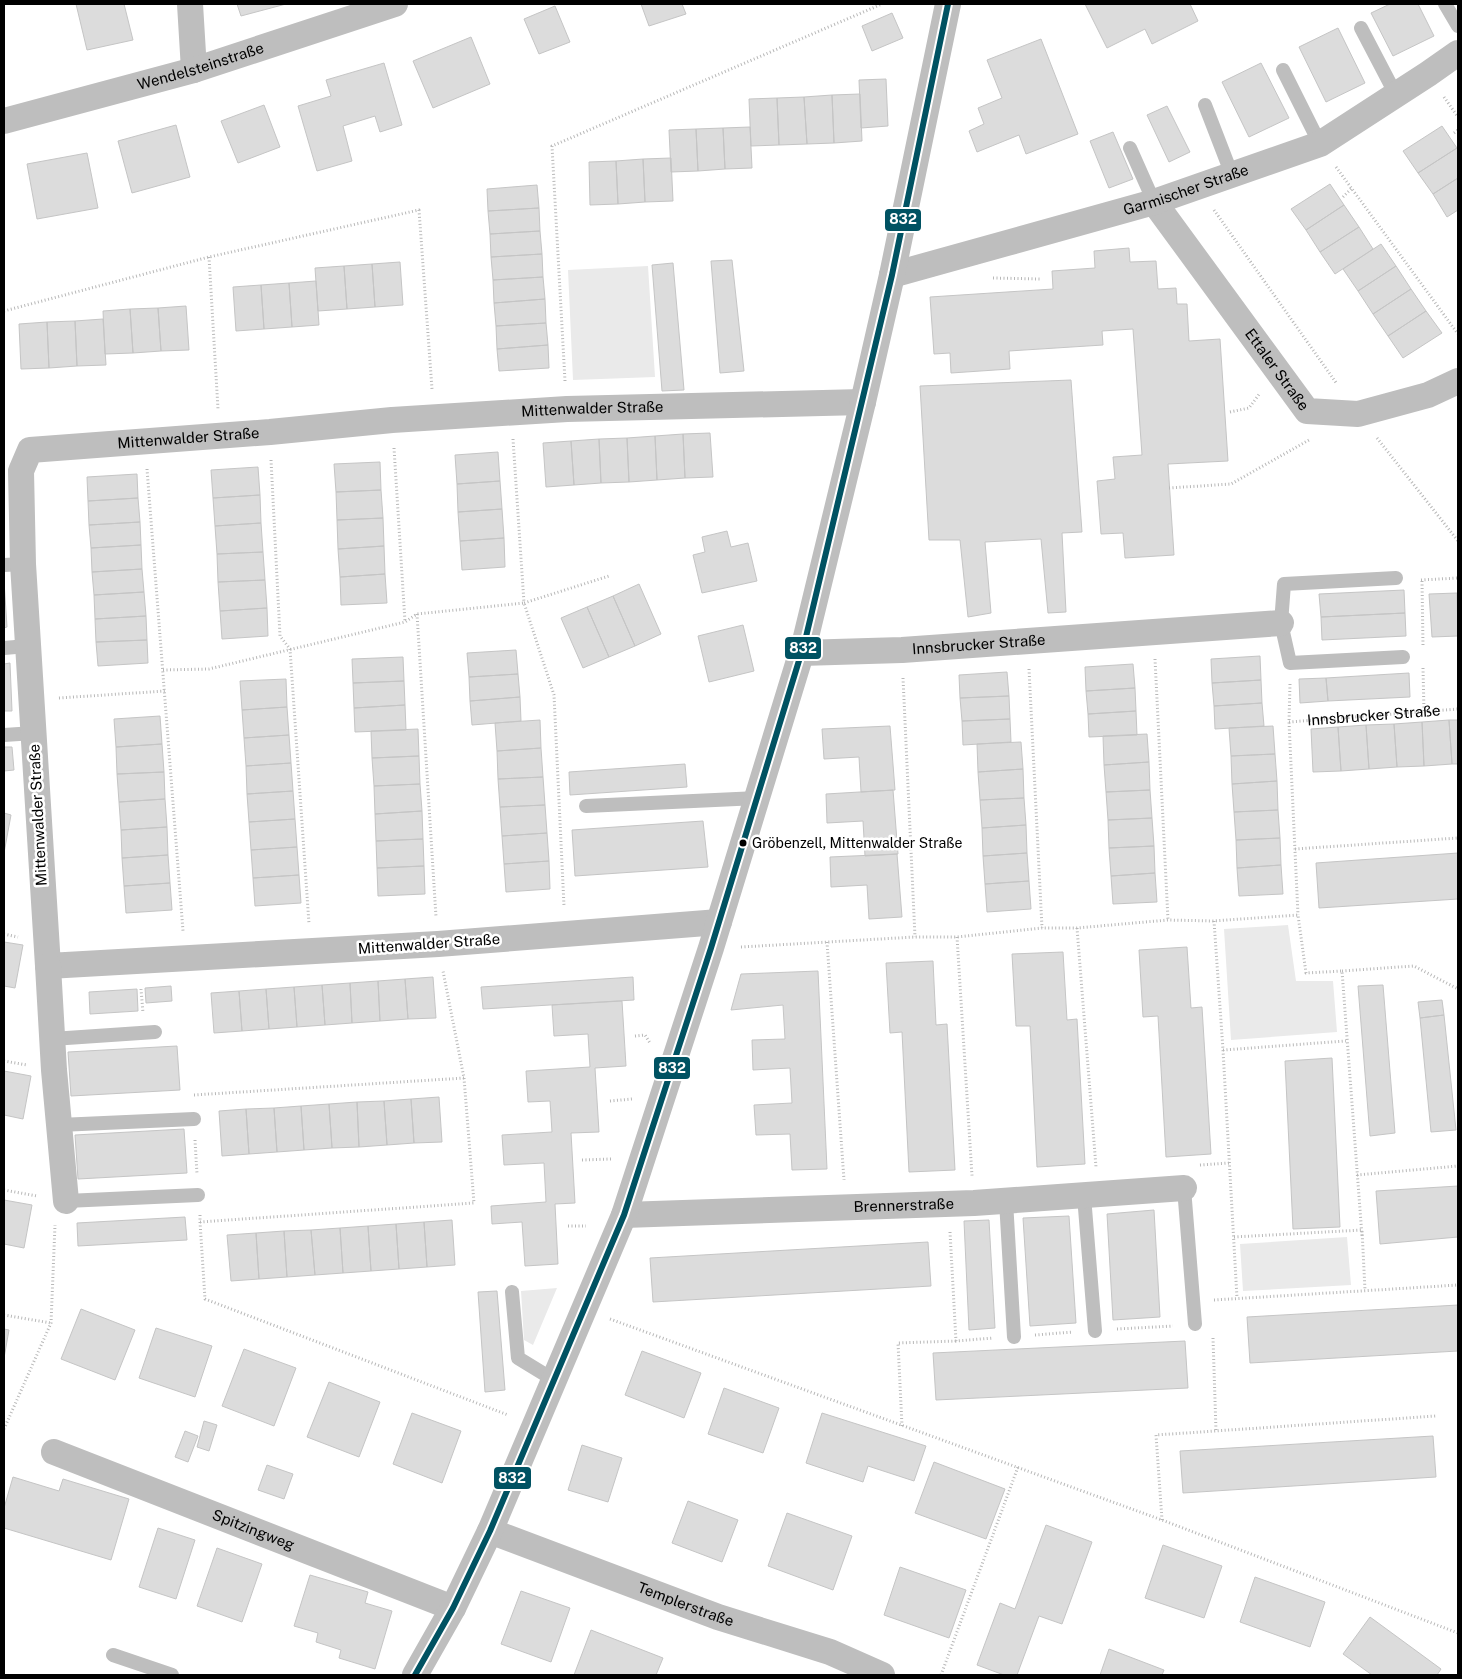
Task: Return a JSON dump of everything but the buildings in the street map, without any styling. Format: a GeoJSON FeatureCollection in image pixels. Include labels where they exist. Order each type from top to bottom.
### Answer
{"type":"FeatureCollection","features":[{"type":"Feature","properties":{"kind":"street"},"geometry":{"type":"LineString","coordinates":[[190,4],[194,70]]}},
{"type":"Feature","properties":{"kind":"street","name":"Wendelsteinstraße"},"geometry":{"type":"LineString","coordinates":[[4,121],[194,70],[395,4]]}},
{"type":"Feature","properties":{"kind":"street"},"geometry":{"type":"LineString","coordinates":[[415,1675],[453,1608],[490,1531],[624,1215],[720,922],[802,654],[892,275],[948,4]]}},
{"type":"Feature","properties":{"kind":"street","name":"Garmischer Straße"},"geometry":{"type":"LineString","coordinates":[[892,275],[1154,202],[1320,144],[1458,53]]}},
{"type":"Feature","properties":{"kind":"street","name":"Ettaler Straße"},"geometry":{"type":"LineString","coordinates":[[1154,202],[1307,411],[1358,414],[1428,395],[1458,381]]}},
{"type":"Feature","properties":{"kind":"street","name":"Mittenwalder Straße"},"geometry":{"type":"LineString","coordinates":[[66,1201],[52,1039],[34,733],[30,700],[15,647],[13,564],[22,471],[30,450],[270,432],[392,420],[512,414],[567,409],[863,402]]}},
{"type":"Feature","properties":{"kind":"street","name":"Innsbrucker Straße"},"geometry":{"type":"LineString","coordinates":[[802,654],[902,650],[1281,623]]}},
{"type":"Feature","properties":{"kind":"street","name":"Mittenwalder Straße"},"geometry":{"type":"LineString","coordinates":[[48,966],[438,944],[720,922]]}},
{"type":"Feature","properties":{"kind":"street","name":"Brennerstraße"},"geometry":{"type":"LineString","coordinates":[[624,1215],[961,1204],[1184,1188]]}},
{"type":"Feature","properties":{"kind":"street","name":"Spitzingweg"},"geometry":{"type":"LineString","coordinates":[[54,1452],[453,1608]]}},
{"type":"Feature","properties":{"kind":"street","name":"Templerstraße"},"geometry":{"type":"LineString","coordinates":[[490,1531],[718,1617],[830,1652],[882,1675]]}},
{"type":"Feature","properties":{"kind":"lane"},"geometry":{"type":"LineString","coordinates":[[1446,4],[1458,26]]}},
{"type":"Feature","properties":{"kind":"lane"},"geometry":{"type":"LineString","coordinates":[[1361,28],[1396,95]]}},
{"type":"Feature","properties":{"kind":"lane"},"geometry":{"type":"LineString","coordinates":[[1283,70],[1320,144]]}},
{"type":"Feature","properties":{"kind":"lane"},"geometry":{"type":"LineString","coordinates":[[1205,105],[1232,175]]}},
{"type":"Feature","properties":{"kind":"lane"},"geometry":{"type":"LineString","coordinates":[[1130,148],[1154,202]]}},
{"type":"Feature","properties":{"kind":"lane"},"geometry":{"type":"LineString","coordinates":[[1396,578],[1284,584],[1281,623],[1290,663],[1403,658]]}},
{"type":"Feature","properties":{"kind":"lane"},"geometry":{"type":"LineString","coordinates":[[4,735],[34,733]]}},
{"type":"Feature","properties":{"kind":"lane"},"geometry":{"type":"LineString","coordinates":[[586,806],[758,798]]}},
{"type":"Feature","properties":{"kind":"lane"},"geometry":{"type":"LineString","coordinates":[[52,1039],[150,1032]]}},
{"type":"Feature","properties":{"kind":"lane"},"geometry":{"type":"LineString","coordinates":[[59,1125],[194,1118]]}},
{"type":"Feature","properties":{"kind":"lane"},"geometry":{"type":"LineString","coordinates":[[1184,1188],[1195,1324]]}},
{"type":"Feature","properties":{"kind":"lane"},"geometry":{"type":"LineString","coordinates":[[66,1201],[198,1195]]}},
{"type":"Feature","properties":{"kind":"lane"},"geometry":{"type":"LineString","coordinates":[[1091,1195],[1095,1331]]}},
{"type":"Feature","properties":{"kind":"lane"},"geometry":{"type":"LineString","coordinates":[[1006,1201],[1014,1337]]}},
{"type":"Feature","properties":{"kind":"lane"},"geometry":{"type":"LineString","coordinates":[[512,1292],[518,1358],[554,1380]]}},
{"type":"Feature","properties":{"kind":"lane"},"geometry":{"type":"LineString","coordinates":[[113,1655],[172,1675]]}},
{"type":"Feature","properties":{"kind":"path"},"geometry":{"type":"LineString","coordinates":[[567,409],[552,146],[882,4]]}},
{"type":"Feature","properties":{"kind":"path"},"geometry":{"type":"LineString","coordinates":[[1454,133],[1458,130]]}},
{"type":"Feature","properties":{"kind":"path"},"geometry":{"type":"LineString","coordinates":[[1320,144],[1458,334]]}},
{"type":"Feature","properties":{"kind":"path"},"geometry":{"type":"LineString","coordinates":[[1198,187],[1358,414],[1458,541]]}},
{"type":"Feature","properties":{"kind":"path"},"geometry":{"type":"LineString","coordinates":[[1343,197],[1352,188]]}},
{"type":"Feature","properties":{"kind":"path"},"geometry":{"type":"LineString","coordinates":[[4,312],[209,257],[419,210],[434,418]]}},
{"type":"Feature","properties":{"kind":"path"},"geometry":{"type":"LineString","coordinates":[[209,257],[220,435]]}},
{"type":"Feature","properties":{"kind":"path"},"geometry":{"type":"LineString","coordinates":[[1230,412],[1249,408],[1277,370]]}},
{"type":"Feature","properties":{"kind":"path"},"geometry":{"type":"LineString","coordinates":[[512,414],[524,603],[554,695],[565,934]]}},
{"type":"Feature","properties":{"kind":"path"},"geometry":{"type":"LineString","coordinates":[[392,420],[405,622]]}},
{"type":"Feature","properties":{"kind":"path"},"geometry":{"type":"LineString","coordinates":[[270,432],[280,636],[290,649],[311,952]]}},
{"type":"Feature","properties":{"kind":"path"},"geometry":{"type":"LineString","coordinates":[[1169,488],[1231,484],[1316,437]]}},
{"type":"Feature","properties":{"kind":"path"},"geometry":{"type":"LineString","coordinates":[[145,441],[166,691],[185,958]]}},
{"type":"Feature","properties":{"kind":"path"},"geometry":{"type":"LineString","coordinates":[[163,670],[209,669],[405,622],[417,614],[524,603],[609,576]]}},
{"type":"Feature","properties":{"kind":"path"},"geometry":{"type":"LineString","coordinates":[[1396,578],[1422,580],[1458,578]]}},
{"type":"Feature","properties":{"kind":"path"},"geometry":{"type":"LineString","coordinates":[[200,1222],[474,1203],[464,1078],[438,944],[417,614]]}},
{"type":"Feature","properties":{"kind":"path"},"geometry":{"type":"LineString","coordinates":[[1154,632],[1168,920]]}},
{"type":"Feature","properties":{"kind":"path"},"geometry":{"type":"LineString","coordinates":[[1028,641],[1042,928]]}},
{"type":"Feature","properties":{"kind":"path"},"geometry":{"type":"LineString","coordinates":[[902,650],[915,937]]}},
{"type":"Feature","properties":{"kind":"path"},"geometry":{"type":"LineString","coordinates":[[1290,663],[1289,722],[1298,915],[1306,973],[1414,966],[1458,989]]}},
{"type":"Feature","properties":{"kind":"path"},"geometry":{"type":"LineString","coordinates":[[30,700],[166,691]]}},
{"type":"Feature","properties":{"kind":"path","name":"Innsbrucker Straße"},"geometry":{"type":"LineString","coordinates":[[1289,722],[1458,709]]}},
{"type":"Feature","properties":{"kind":"path"},"geometry":{"type":"LineString","coordinates":[[1295,849],[1458,838]]}},
{"type":"Feature","properties":{"kind":"path"},"geometry":{"type":"LineString","coordinates":[[711,948],[915,937],[957,937],[1042,928],[1077,928],[1168,920],[1214,921],[1298,915]]}},
{"type":"Feature","properties":{"kind":"path"},"geometry":{"type":"LineString","coordinates":[[1214,921],[1234,1237],[1236,1298]]}},
{"type":"Feature","properties":{"kind":"path"},"geometry":{"type":"LineString","coordinates":[[1077,928],[1091,1195]]}},
{"type":"Feature","properties":{"kind":"path"},"geometry":{"type":"LineString","coordinates":[[956,1341],[961,1204],[957,937]]}},
{"type":"Feature","properties":{"kind":"path"},"geometry":{"type":"LineString","coordinates":[[827,942],[846,1208]]}},
{"type":"Feature","properties":{"kind":"path"},"geometry":{"type":"LineString","coordinates":[[139,961],[150,1032]]}},
{"type":"Feature","properties":{"kind":"path"},"geometry":{"type":"LineString","coordinates":[[1342,971],[1365,1290]]}},
{"type":"Feature","properties":{"kind":"path"},"geometry":{"type":"LineString","coordinates":[[635,1036],[645,1035],[652,1046]]}},
{"type":"Feature","properties":{"kind":"path"},"geometry":{"type":"LineString","coordinates":[[1223,1050],[1346,1041]]}},
{"type":"Feature","properties":{"kind":"path"},"geometry":{"type":"LineString","coordinates":[[464,1078],[192,1095],[205,1299],[535,1426]]}},
{"type":"Feature","properties":{"kind":"path"},"geometry":{"type":"LineString","coordinates":[[610,1101],[632,1100]]}},
{"type":"Feature","properties":{"kind":"path"},"geometry":{"type":"LineString","coordinates":[[582,1160],[610,1160]]}},
{"type":"Feature","properties":{"kind":"path"},"geometry":{"type":"LineString","coordinates":[[1357,1175],[1458,1166]]}},
{"type":"Feature","properties":{"kind":"path"},"geometry":{"type":"LineString","coordinates":[[4,1429],[51,1323],[55,1223],[66,1201]]}},
{"type":"Feature","properties":{"kind":"path"},"geometry":{"type":"LineString","coordinates":[[568,1226],[586,1226]]}},
{"type":"Feature","properties":{"kind":"path"},"geometry":{"type":"LineString","coordinates":[[1234,1237],[1362,1230]]}},
{"type":"Feature","properties":{"kind":"path"},"geometry":{"type":"LineString","coordinates":[[1362,1230],[1362,1236]]}},
{"type":"Feature","properties":{"kind":"path"},"geometry":{"type":"LineString","coordinates":[[1216,1430],[1212,1326],[1213,1300],[1458,1285]]}},
{"type":"Feature","properties":{"kind":"path"},"geometry":{"type":"LineString","coordinates":[[584,1309],[1162,1520],[1458,1633]]}},
{"type":"Feature","properties":{"kind":"path"},"geometry":{"type":"LineString","coordinates":[[4,1315],[51,1323]]}},
{"type":"Feature","properties":{"kind":"path"},"geometry":{"type":"LineString","coordinates":[[902,1426],[898,1343],[956,1341],[1195,1324],[1212,1326]]}},
{"type":"Feature","properties":{"kind":"path"},"geometry":{"type":"LineString","coordinates":[[1162,1520],[1156,1435],[1436,1416]]}},
{"type":"Feature","properties":{"kind":"path"},"geometry":{"type":"LineString","coordinates":[[941,1675],[1018,1467]]}},
{"type":"Feature","properties":{"kind":"shaded area"},"geometry":{"type":"Polygon","coordinates":[[[648,266],[655,377],[573,380],[568,270],[648,266]]]}},
{"type":"Feature","properties":{"kind":"shaded area"},"geometry":{"type":"Polygon","coordinates":[[[1288,925],[1296,981],[1333,981],[1337,1032],[1231,1040],[1224,929],[1288,925]]]}},
{"type":"Feature","properties":{"kind":"shaded area"},"geometry":{"type":"Polygon","coordinates":[[[1347,1237],[1351,1285],[1243,1291],[1240,1244],[1347,1237]]]}},
{"type":"Feature","properties":{"kind":"shaded area"},"geometry":{"type":"Polygon","coordinates":[[[557,1288],[533,1345],[524,1340],[521,1291],[557,1288]]]}},
{"type":"Feature","properties":{"kind":"transit line","name":"832"},"geometry":{"type":"LineString","coordinates":[[415,1675],[453,1608],[490,1531],[624,1215],[711,948],[805,641],[892,275],[948,4]]}},
{"type":"Feature","properties":{"kind":"place","name":"Gröbenzell, Mittenwalder Straße"},"geometry":{"type":"Point","coordinates":[743,843]}}]}
